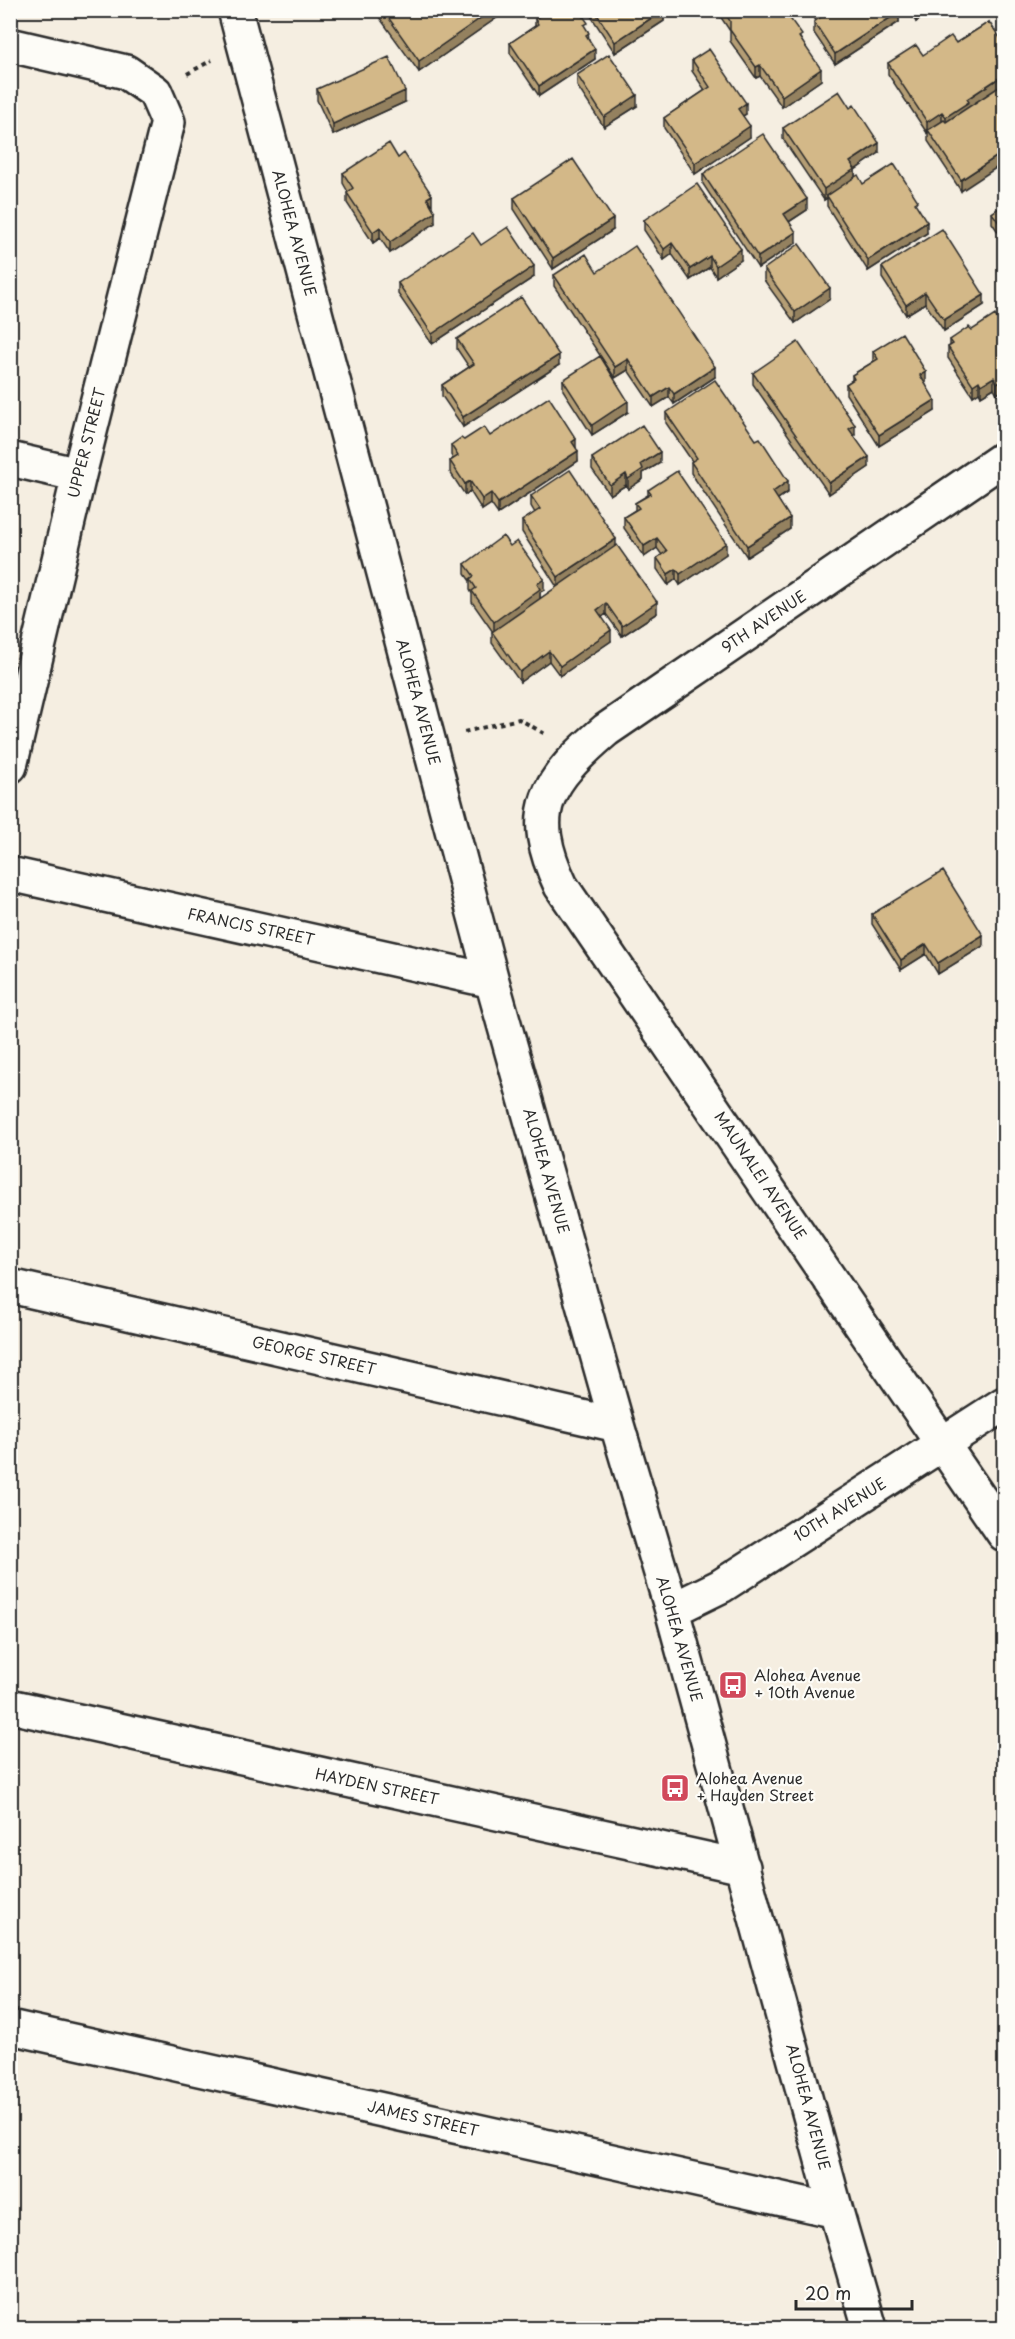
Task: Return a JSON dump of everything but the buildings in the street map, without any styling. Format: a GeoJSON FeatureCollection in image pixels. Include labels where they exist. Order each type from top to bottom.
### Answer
{"type":"FeatureCollection","features":[{"type":"Feature","properties":{"kind":"street","name":"ALOHEA AVENUE"},"geometry":{"type":"LineString","coordinates":[[238,19],[492,981],[617,1425],[672,1610],[870,2328]]}},
{"type":"Feature","properties":{"kind":"street"},"geometry":{"type":"LineString","coordinates":[[10,45],[126,72],[155,92]]}},
{"type":"Feature","properties":{"kind":"street","name":"UPPER STREET"},"geometry":{"type":"LineString","coordinates":[[10,766],[79,475],[168,122],[155,92]]}},
{"type":"Feature","properties":{"kind":"street","name":"9TH AVENUE"},"geometry":{"type":"LineString","coordinates":[[544,807],[557,778],[606,730],[1005,458]]}},
{"type":"Feature","properties":{"kind":"street"},"geometry":{"type":"LineString","coordinates":[[10,459],[79,475]]}},
{"type":"Feature","properties":{"kind":"street","name":"MAUNALEI AVENUE"},"geometry":{"type":"LineString","coordinates":[[544,807],[543,832],[546,851],[561,886],[1005,1534]]}},
{"type":"Feature","properties":{"kind":"street","name":"FRANCIS STREET"},"geometry":{"type":"LineString","coordinates":[[10,874],[492,981]]}},
{"type":"Feature","properties":{"kind":"street","name":"GEORGE STREET"},"geometry":{"type":"LineString","coordinates":[[10,1286],[617,1425]]}},
{"type":"Feature","properties":{"kind":"street","name":"10TH AVENUE"},"geometry":{"type":"LineString","coordinates":[[672,1610],[721,1586],[1005,1404]]}},
{"type":"Feature","properties":{"kind":"street","name":"HAYDEN STREET"},"geometry":{"type":"LineString","coordinates":[[10,1706],[742,1867]]}},
{"type":"Feature","properties":{"kind":"street","name":"JAMES STREET"},"geometry":{"type":"LineString","coordinates":[[10,2027],[836,2211]]}},
{"type":"Feature","properties":{"kind":"path"},"geometry":{"type":"LineString","coordinates":[[155,92],[238,19]]}},
{"type":"Feature","properties":{"kind":"path"},"geometry":{"type":"LineString","coordinates":[[428,741],[519,719]]}},
{"type":"Feature","properties":{"kind":"place","name":"Alohea Avenue + 10th Avenue"},"geometry":{"type":"Point","coordinates":[733,1685]}},
{"type":"Feature","properties":{"kind":"place","name":"Alohea Avenue + Hayden Street"},"geometry":{"type":"Point","coordinates":[675,1788]}}]}
